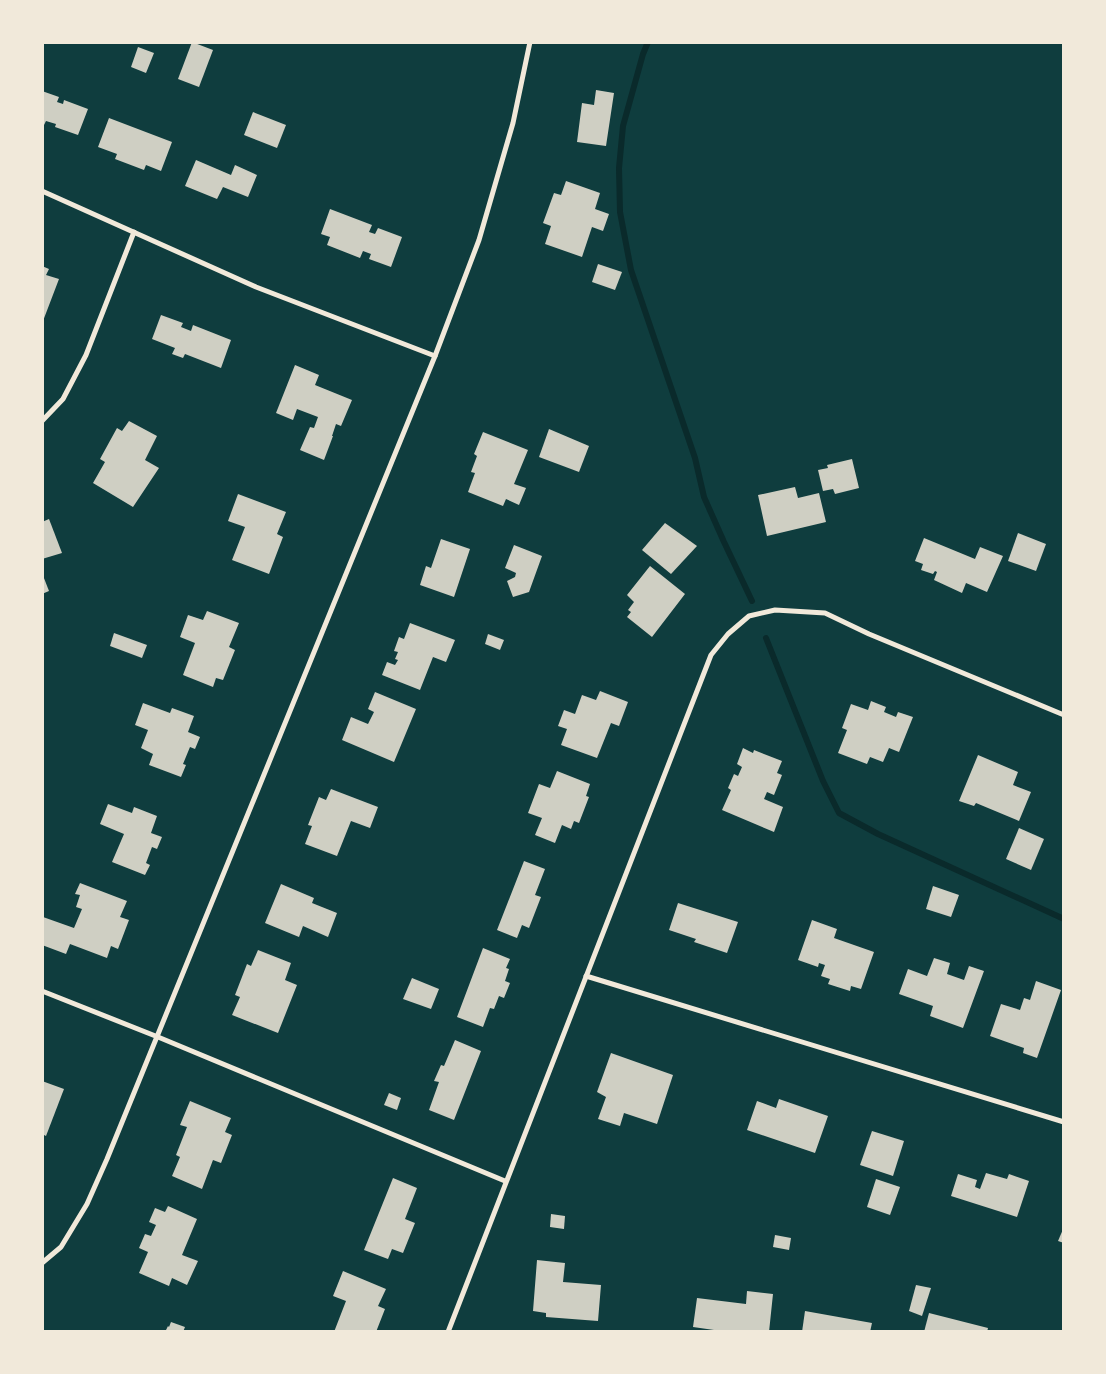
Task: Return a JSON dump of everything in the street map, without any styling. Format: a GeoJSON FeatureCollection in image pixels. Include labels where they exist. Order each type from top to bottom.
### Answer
{"type":"FeatureCollection","features":[{"type":"Feature","properties":{"kind":"street"},"geometry":{"type":"LineString","coordinates":[[42,1263],[61,1247],[87,1204],[158,1037],[435,356],[479,240],[513,123],[530,42]]}},
{"type":"Feature","properties":{"kind":"street"},"geometry":{"type":"LineString","coordinates":[[42,192],[256,286],[435,356]]}},
{"type":"Feature","properties":{"kind":"street"},"geometry":{"type":"LineString","coordinates":[[42,421],[62,398],[86,355],[134,232]]}},
{"type":"Feature","properties":{"kind":"street"},"geometry":{"type":"LineString","coordinates":[[448,1332],[505,1181],[711,655],[728,634],[749,616],[775,610],[825,613],[869,634],[1064,715]]}},
{"type":"Feature","properties":{"kind":"street"},"geometry":{"type":"LineString","coordinates":[[586,976],[1064,1122]]}},
{"type":"Feature","properties":{"kind":"street"},"geometry":{"type":"LineString","coordinates":[[42,991],[505,1181]]}},
{"type":"Feature","properties":{"kind":"building"},"geometry":{"type":"Polygon","coordinates":[[[192,42],[213,50],[199,87],[178,79],[192,42]]]}},
{"type":"Feature","properties":{"kind":"building"},"geometry":{"type":"Polygon","coordinates":[[[138,47],[154,53],[146,73],[131,67],[138,47]]]}},
{"type":"Feature","properties":{"kind":"building"},"geometry":{"type":"Polygon","coordinates":[[[596,90],[614,93],[606,146],[577,142],[582,103],[594,105],[596,90]]]}},
{"type":"Feature","properties":{"kind":"building"},"geometry":{"type":"Polygon","coordinates":[[[42,91],[59,97],[57,102],[63,104],[64,100],[88,109],[78,135],[55,127],[56,124],[46,121],[42,129],[42,91]]]}},
{"type":"Feature","properties":{"kind":"building"},"geometry":{"type":"Polygon","coordinates":[[[253,112],[286,125],[277,148],[244,135],[253,112]]]}},
{"type":"Feature","properties":{"kind":"building"},"geometry":{"type":"Polygon","coordinates":[[[109,118],[172,142],[161,171],[146,165],[144,170],[115,159],[117,154],[98,147],[109,118]]]}},
{"type":"Feature","properties":{"kind":"building"},"geometry":{"type":"Polygon","coordinates":[[[196,160],[231,175],[235,165],[257,175],[248,197],[223,187],[217,199],[185,186],[196,160]]]}},
{"type":"Feature","properties":{"kind":"building"},"geometry":{"type":"Polygon","coordinates":[[[566,181],[600,193],[595,209],[609,214],[603,231],[592,227],[582,257],[545,244],[551,226],[543,223],[554,193],[561,195],[566,181]]]}},
{"type":"Feature","properties":{"kind":"building"},"geometry":{"type":"Polygon","coordinates":[[[330,209],[372,225],[369,232],[375,234],[378,228],[402,237],[391,267],[369,259],[371,254],[363,251],[360,258],[327,245],[330,237],[321,234],[330,209]]]}},
{"type":"Feature","properties":{"kind":"building"},"geometry":{"type":"Polygon","coordinates":[[[598,264],[622,272],[615,290],[592,282],[598,264]]]}},
{"type":"Feature","properties":{"kind":"building"},"geometry":{"type":"Polygon","coordinates":[[[42,266],[49,269],[46,275],[59,279],[43,321],[42,266]]]}},
{"type":"Feature","properties":{"kind":"building"},"geometry":{"type":"Polygon","coordinates":[[[161,315],[183,323],[181,327],[191,331],[193,325],[231,340],[221,368],[185,354],[183,358],[172,354],[175,348],[152,339],[161,315]]]}},
{"type":"Feature","properties":{"kind":"building"},"geometry":{"type":"Polygon","coordinates":[[[295,365],[319,375],[315,385],[352,400],[341,426],[336,424],[324,460],[300,450],[310,427],[314,428],[318,417],[297,409],[293,420],[276,413],[295,365]]]}},
{"type":"Feature","properties":{"kind":"building"},"geometry":{"type":"Polygon","coordinates":[[[129,421],[157,436],[145,460],[159,468],[133,507],[93,483],[105,462],[100,459],[117,428],[122,431],[129,421]]]}},
{"type":"Feature","properties":{"kind":"building"},"geometry":{"type":"Polygon","coordinates":[[[549,429],[589,446],[579,472],[539,457],[549,429]]]}},
{"type":"Feature","properties":{"kind":"building"},"geometry":{"type":"Polygon","coordinates":[[[483,432],[528,450],[514,484],[526,488],[519,505],[506,499],[503,506],[468,492],[475,473],[471,472],[477,456],[474,454],[483,432]]]}},
{"type":"Feature","properties":{"kind":"building"},"geometry":{"type":"Polygon","coordinates":[[[852,459],[859,488],[835,494],[833,489],[823,491],[818,470],[828,468],[827,465],[852,459]]]}},
{"type":"Feature","properties":{"kind":"building"},"geometry":{"type":"Polygon","coordinates":[[[795,487],[798,498],[819,493],[826,522],[767,536],[758,495],[795,487]]]}},
{"type":"Feature","properties":{"kind":"building"},"geometry":{"type":"Polygon","coordinates":[[[238,494],[286,512],[277,534],[283,537],[269,574],[232,560],[245,527],[228,521],[238,494]]]}},
{"type":"Feature","properties":{"kind":"building"},"geometry":{"type":"Polygon","coordinates":[[[49,519],[62,553],[42,559],[42,522],[49,519]]]}},
{"type":"Feature","properties":{"kind":"building"},"geometry":{"type":"Polygon","coordinates":[[[665,523],[697,546],[671,574],[642,550],[665,523]]]}},
{"type":"Feature","properties":{"kind":"building"},"geometry":{"type":"Polygon","coordinates":[[[1018,533],[1046,544],[1036,571],[1008,561],[1018,533]]]}},
{"type":"Feature","properties":{"kind":"building"},"geometry":{"type":"Polygon","coordinates":[[[924,538],[975,559],[980,547],[1003,556],[987,592],[966,583],[962,593],[934,580],[937,572],[935,571],[933,574],[921,570],[923,564],[915,561],[924,538]]]}},
{"type":"Feature","properties":{"kind":"building"},"geometry":{"type":"Polygon","coordinates":[[[441,539],[470,549],[454,597],[420,585],[426,566],[431,568],[441,539]]]}},
{"type":"Feature","properties":{"kind":"building"},"geometry":{"type":"Polygon","coordinates":[[[514,545],[542,556],[529,592],[513,597],[507,581],[515,577],[516,573],[505,568],[514,545]]]}},
{"type":"Feature","properties":{"kind":"building"},"geometry":{"type":"Polygon","coordinates":[[[650,566],[685,594],[652,637],[627,617],[631,612],[628,610],[634,602],[627,595],[650,566]]]}},
{"type":"Feature","properties":{"kind":"building"},"geometry":{"type":"Polygon","coordinates":[[[42,573],[49,591],[42,594],[42,573]]]}},
{"type":"Feature","properties":{"kind":"building"},"geometry":{"type":"Polygon","coordinates":[[[207,611],[239,623],[229,647],[235,650],[223,680],[216,678],[213,687],[183,675],[195,643],[180,637],[188,615],[203,620],[207,611]]]}},
{"type":"Feature","properties":{"kind":"building"},"geometry":{"type":"Polygon","coordinates":[[[410,623],[455,640],[446,662],[433,657],[420,690],[382,675],[387,662],[395,665],[398,660],[395,659],[398,652],[394,651],[399,637],[404,639],[410,623]]]}},
{"type":"Feature","properties":{"kind":"building"},"geometry":{"type":"Polygon","coordinates":[[[114,633],[147,645],[142,658],[110,646],[114,633]]]}},
{"type":"Feature","properties":{"kind":"building"},"geometry":{"type":"Polygon","coordinates":[[[488,634],[504,640],[500,650],[485,644],[488,634]]]}},
{"type":"Feature","properties":{"kind":"building"},"geometry":{"type":"Polygon","coordinates":[[[600,691],[628,702],[619,726],[611,723],[597,758],[561,745],[567,729],[558,726],[564,710],[575,714],[582,695],[596,700],[600,691]]]}},
{"type":"Feature","properties":{"kind":"building"},"geometry":{"type":"Polygon","coordinates":[[[375,692],[416,709],[394,762],[342,740],[351,717],[368,724],[374,712],[368,709],[375,692]]]}},
{"type":"Feature","properties":{"kind":"building"},"geometry":{"type":"Polygon","coordinates":[[[871,701],[886,707],[884,712],[896,717],[898,712],[913,717],[899,752],[889,748],[883,762],[870,757],[867,764],[838,753],[847,730],[842,728],[851,704],[868,710],[871,701]]]}},
{"type":"Feature","properties":{"kind":"building"},"geometry":{"type":"Polygon","coordinates":[[[143,703],[170,713],[172,708],[194,716],[188,732],[200,737],[195,749],[190,747],[183,764],[186,765],[181,777],[149,765],[153,754],[141,748],[148,730],[135,725],[143,703]]]}},
{"type":"Feature","properties":{"kind":"building"},"geometry":{"type":"Polygon","coordinates":[[[743,748],[753,753],[754,750],[782,761],[777,773],[782,775],[774,795],[767,792],[764,799],[783,807],[774,832],[722,810],[731,790],[728,788],[734,774],[738,776],[742,767],[737,764],[743,748]]]}},
{"type":"Feature","properties":{"kind":"building"},"geometry":{"type":"Polygon","coordinates":[[[978,755],[1018,772],[1013,785],[1031,792],[1019,821],[976,803],[974,806],[959,801],[978,755]]]}},
{"type":"Feature","properties":{"kind":"building"},"geometry":{"type":"Polygon","coordinates":[[[557,771],[590,784],[586,796],[589,797],[579,823],[574,821],[571,829],[562,825],[555,843],[535,835],[542,818],[528,813],[539,784],[550,788],[557,771]]]}},
{"type":"Feature","properties":{"kind":"building"},"geometry":{"type":"Polygon","coordinates":[[[331,789],[378,807],[370,828],[351,821],[337,856],[305,844],[312,826],[308,825],[319,797],[326,800],[331,789]]]}},
{"type":"Feature","properties":{"kind":"building"},"geometry":{"type":"Polygon","coordinates":[[[108,804],[132,813],[134,807],[157,816],[151,833],[162,837],[157,849],[152,847],[146,863],[150,865],[145,875],[112,862],[124,834],[100,824],[108,804]]]}},
{"type":"Feature","properties":{"kind":"building"},"geometry":{"type":"Polygon","coordinates":[[[1019,828],[1044,839],[1031,870],[1006,859],[1019,828]]]}},
{"type":"Feature","properties":{"kind":"building"},"geometry":{"type":"Polygon","coordinates":[[[524,861],[545,869],[535,895],[541,897],[529,928],[522,925],[517,938],[497,930],[524,861]]]}},
{"type":"Feature","properties":{"kind":"building"},"geometry":{"type":"Polygon","coordinates":[[[80,883],[127,901],[120,917],[129,920],[118,949],[111,946],[107,958],[70,944],[66,954],[42,945],[43,917],[74,928],[82,909],[76,907],[80,895],[75,894],[80,883]]]}},
{"type":"Feature","properties":{"kind":"building"},"geometry":{"type":"Polygon","coordinates":[[[281,884],[314,898],[312,903],[337,913],[328,937],[303,926],[299,937],[265,923],[281,884]]]}},
{"type":"Feature","properties":{"kind":"building"},"geometry":{"type":"Polygon","coordinates":[[[933,886],[959,895],[951,917],[926,909],[933,886]]]}},
{"type":"Feature","properties":{"kind":"building"},"geometry":{"type":"Polygon","coordinates":[[[678,903],[738,922],[727,953],[694,942],[696,939],[669,930],[678,903]]]}},
{"type":"Feature","properties":{"kind":"building"},"geometry":{"type":"Polygon","coordinates":[[[812,920],[837,929],[834,938],[874,952],[861,989],[851,986],[850,991],[828,984],[830,979],[821,976],[825,965],[819,963],[818,967],[798,960],[812,920]]]}},
{"type":"Feature","properties":{"kind":"building"},"geometry":{"type":"Polygon","coordinates":[[[483,948],[510,959],[506,968],[509,969],[505,981],[510,983],[504,998],[499,996],[494,1009],[490,1008],[483,1027],[457,1017],[483,948]]]}},
{"type":"Feature","properties":{"kind":"building"},"geometry":{"type":"Polygon","coordinates":[[[258,950],[291,963],[285,980],[297,985],[278,1033],[232,1015],[240,997],[235,995],[247,964],[251,966],[258,950]]]}},
{"type":"Feature","properties":{"kind":"building"},"geometry":{"type":"Polygon","coordinates":[[[934,958],[950,963],[947,974],[964,980],[969,966],[984,971],[963,1028],[930,1016],[933,1006],[899,994],[908,969],[927,976],[934,958]]]}},
{"type":"Feature","properties":{"kind":"building"},"geometry":{"type":"Polygon","coordinates":[[[412,978],[439,989],[431,1009],[403,999],[412,978]]]}},
{"type":"Feature","properties":{"kind":"building"},"geometry":{"type":"Polygon","coordinates":[[[1036,981],[1061,990],[1037,1058],[1023,1053],[1024,1048],[990,1036],[1001,1004],[1020,1010],[1024,998],[1030,1000],[1036,981]]]}},
{"type":"Feature","properties":{"kind":"building"},"geometry":{"type":"Polygon","coordinates":[[[455,1040],[481,1051],[454,1120],[429,1110],[439,1082],[434,1081],[441,1065],[444,1066],[455,1040]]]}},
{"type":"Feature","properties":{"kind":"building"},"geometry":{"type":"Polygon","coordinates":[[[611,1053],[673,1075],[657,1124],[624,1113],[620,1126],[598,1119],[606,1097],[597,1092],[611,1053]]]}},
{"type":"Feature","properties":{"kind":"building"},"geometry":{"type":"Polygon","coordinates":[[[42,1081],[64,1089],[46,1136],[42,1134],[42,1081]]]}},
{"type":"Feature","properties":{"kind":"building"},"geometry":{"type":"Polygon","coordinates":[[[389,1093],[401,1098],[397,1110],[384,1105],[389,1093]]]}},
{"type":"Feature","properties":{"kind":"building"},"geometry":{"type":"Polygon","coordinates":[[[779,1099],[828,1116],[815,1153],[747,1130],[757,1101],[776,1108],[779,1099]]]}},
{"type":"Feature","properties":{"kind":"building"},"geometry":{"type":"Polygon","coordinates":[[[190,1101],[231,1118],[225,1132],[232,1135],[221,1163],[213,1160],[202,1189],[172,1176],[180,1157],[176,1155],[187,1127],[180,1125],[190,1101]]]}},
{"type":"Feature","properties":{"kind":"building"},"geometry":{"type":"Polygon","coordinates":[[[872,1131],[904,1141],[893,1176],[860,1165],[872,1131]]]}},
{"type":"Feature","properties":{"kind":"building"},"geometry":{"type":"Polygon","coordinates":[[[986,1173],[1007,1179],[1009,1174],[1029,1181],[1017,1217],[951,1196],[958,1174],[977,1180],[975,1187],[980,1189],[986,1173]]]}},
{"type":"Feature","properties":{"kind":"building"},"geometry":{"type":"Polygon","coordinates":[[[393,1178],[417,1188],[405,1219],[415,1223],[403,1253],[392,1249],[388,1259],[364,1250],[393,1178]]]}},
{"type":"Feature","properties":{"kind":"building"},"geometry":{"type":"Polygon","coordinates":[[[876,1179],[900,1187],[890,1215],[867,1207],[876,1179]]]}},
{"type":"Feature","properties":{"kind":"building"},"geometry":{"type":"Polygon","coordinates":[[[168,1206],[197,1219],[182,1255],[198,1261],[187,1285],[172,1278],[169,1286],[139,1273],[148,1252],[139,1248],[145,1234],[151,1236],[156,1225],[149,1222],[155,1208],[165,1212],[168,1206]]]}},
{"type":"Feature","properties":{"kind":"building"},"geometry":{"type":"Polygon","coordinates":[[[551,1214],[565,1216],[564,1229],[550,1227],[551,1214]]]}},
{"type":"Feature","properties":{"kind":"building"},"geometry":{"type":"Polygon","coordinates":[[[1064,1227],[1064,1243],[1058,1241],[1064,1227]]]}},
{"type":"Feature","properties":{"kind":"building"},"geometry":{"type":"Polygon","coordinates":[[[775,1235],[791,1238],[789,1250],[773,1247],[775,1235]]]}},
{"type":"Feature","properties":{"kind":"building"},"geometry":{"type":"Polygon","coordinates":[[[537,1260],[565,1263],[563,1282],[601,1285],[598,1321],[546,1317],[546,1313],[533,1311],[537,1260]]]}},
{"type":"Feature","properties":{"kind":"building"},"geometry":{"type":"Polygon","coordinates":[[[343,1271],[386,1289],[378,1306],[385,1309],[376,1332],[334,1332],[346,1301],[333,1296],[343,1271]]]}},
{"type":"Feature","properties":{"kind":"building"},"geometry":{"type":"Polygon","coordinates":[[[916,1285],[931,1288],[922,1316],[909,1311],[916,1285]]]}},
{"type":"Feature","properties":{"kind":"building"},"geometry":{"type":"Polygon","coordinates":[[[747,1291],[773,1294],[769,1332],[714,1332],[714,1330],[693,1327],[697,1298],[746,1304],[747,1291]]]}},
{"type":"Feature","properties":{"kind":"building"},"geometry":{"type":"Polygon","coordinates":[[[805,1311],[872,1323],[870,1332],[802,1332],[805,1311]]]}},
{"type":"Feature","properties":{"kind":"building"},"geometry":{"type":"Polygon","coordinates":[[[929,1313],[988,1328],[987,1332],[924,1332],[929,1313]]]}},
{"type":"Feature","properties":{"kind":"building"},"geometry":{"type":"Polygon","coordinates":[[[171,1322],[185,1327],[183,1332],[165,1332],[171,1322]]]}},
{"type":"Feature","properties":{"kind":"waterway"},"geometry":{"type":"LineString","coordinates":[[648,42],[623,126],[619,168],[620,212],[631,270],[695,458],[704,497],[752,601]]}},
{"type":"Feature","properties":{"kind":"waterway"},"geometry":{"type":"LineString","coordinates":[[766,638],[823,781],[839,813],[878,834],[1064,919]]}}]}
